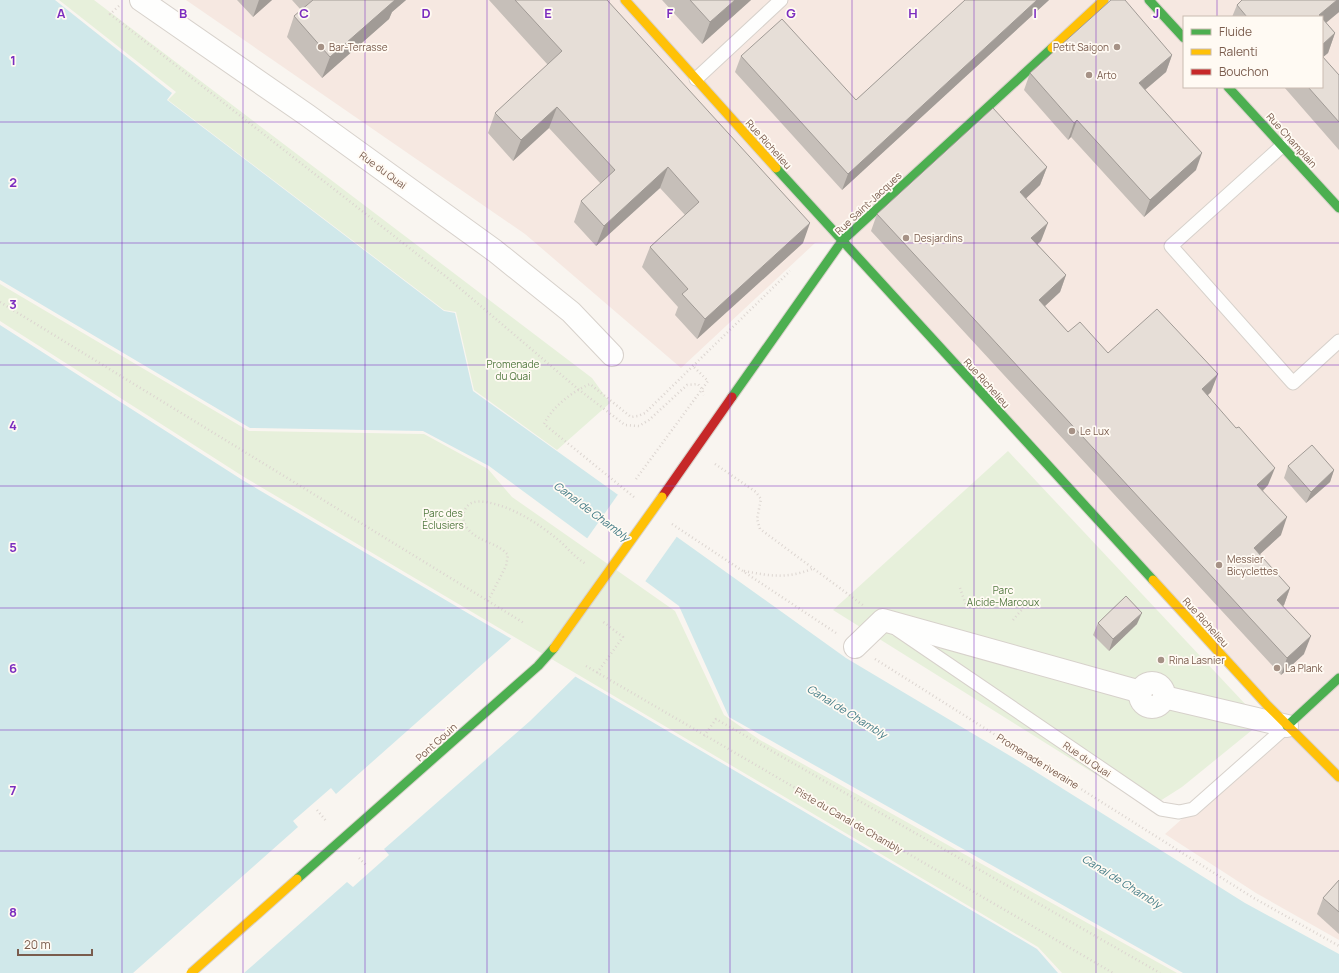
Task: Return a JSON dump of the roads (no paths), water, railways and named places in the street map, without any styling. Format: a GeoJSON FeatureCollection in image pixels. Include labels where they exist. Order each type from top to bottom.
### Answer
{"type":"FeatureCollection","features":[{"type":"Feature","properties":{"kind":"street","name":"Rue du Quai"},"geometry":{"type":"LineString","coordinates":[[133,0],[307,115],[495,251],[571,312],[612,355]]}},
{"type":"Feature","properties":{"kind":"street","name":"Rue Richelieu"},"geometry":{"type":"LineString","coordinates":[[625,0],[842,241],[1286,726],[1339,777]]}},
{"type":"Feature","properties":{"kind":"street","name":"Rue Saint-Jacques"},"geometry":{"type":"LineString","coordinates":[[662,497],[842,241],[1104,0]]}},
{"type":"Feature","properties":{"kind":"street"},"geometry":{"type":"LineString","coordinates":[[1149,0],[1183,37]]}},
{"type":"Feature","properties":{"kind":"street","name":"Rue Champlain"},"geometry":{"type":"LineString","coordinates":[[1229,88],[1339,208]]}},
{"type":"Feature","properties":{"kind":"street","name":"Pont Gouin"},"geometry":{"type":"LineString","coordinates":[[191,973],[538,666],[551,652],[662,497]]}},
{"type":"Feature","properties":{"kind":"street"},"geometry":{"type":"LineString","coordinates":[[855,647],[883,620],[1141,692],[1145,685],[1153,682],[1160,685],[1163,689],[1164,697],[1286,726],[1339,678]]}},
{"type":"Feature","properties":{"kind":"lane"},"geometry":{"type":"LineString","coordinates":[[696,79],[781,0]]}},
{"type":"Feature","properties":{"kind":"lane"},"geometry":{"type":"LineString","coordinates":[[1282,146],[1171,246],[1293,383],[1339,341]]}},
{"type":"Feature","properties":{"kind":"lane","name":"Rue du Quai"},"geometry":{"type":"LineString","coordinates":[[883,620],[1161,809],[1179,812],[1193,809],[1286,726]]}},
{"type":"Feature","properties":{"kind":"water","name":"Canal de Chambly"},"geometry":{"type":"Polygon","coordinates":[[[0,0],[55,0],[172,93],[167,100],[444,311],[455,313],[473,391],[846,658],[1017,760],[1245,903],[1339,954],[1339,973],[1183,973],[729,717],[679,606],[489,466],[423,431],[250,428],[0,280],[0,0]]]}},
{"type":"Feature","properties":{"kind":"water"},"geometry":{"type":"Polygon","coordinates":[[[0,325],[244,481],[1037,949],[1058,973],[0,973],[0,325]]]}},
{"type":"Feature","properties":{"kind":"place","name":"Bar-Terrasse"},"geometry":{"type":"Point","coordinates":[321,47]}},
{"type":"Feature","properties":{"kind":"place","name":"Petit Saigon"},"geometry":{"type":"Point","coordinates":[1117,47]}},
{"type":"Feature","properties":{"kind":"place","name":"Arto"},"geometry":{"type":"Point","coordinates":[1089,75]}},
{"type":"Feature","properties":{"kind":"place","name":"Desjardins"},"geometry":{"type":"Point","coordinates":[906,238]}},
{"type":"Feature","properties":{"kind":"place","name":"Le Lux"},"geometry":{"type":"Point","coordinates":[1072,431]}},
{"type":"Feature","properties":{"kind":"place","name":"Messier Bicyclettes"},"geometry":{"type":"Point","coordinates":[1219,565]}},
{"type":"Feature","properties":{"kind":"place","name":"Rina Lasnier"},"geometry":{"type":"Point","coordinates":[1161,660]}},
{"type":"Feature","properties":{"kind":"place","name":"La Plank"},"geometry":{"type":"Point","coordinates":[1277,668]}},
{"type":"Feature","properties":{"kind":"park label","name":"Promenade du Quai"},"geometry":{"type":"Point","coordinates":[513,370]}},
{"type":"Feature","properties":{"kind":"park label","name":"Parc des Éclusiers"},"geometry":{"type":"Point","coordinates":[443,518]}},
{"type":"Feature","properties":{"kind":"park label","name":"Parc Alcide-Marcoux"},"geometry":{"type":"Point","coordinates":[1003,596]}}]}
